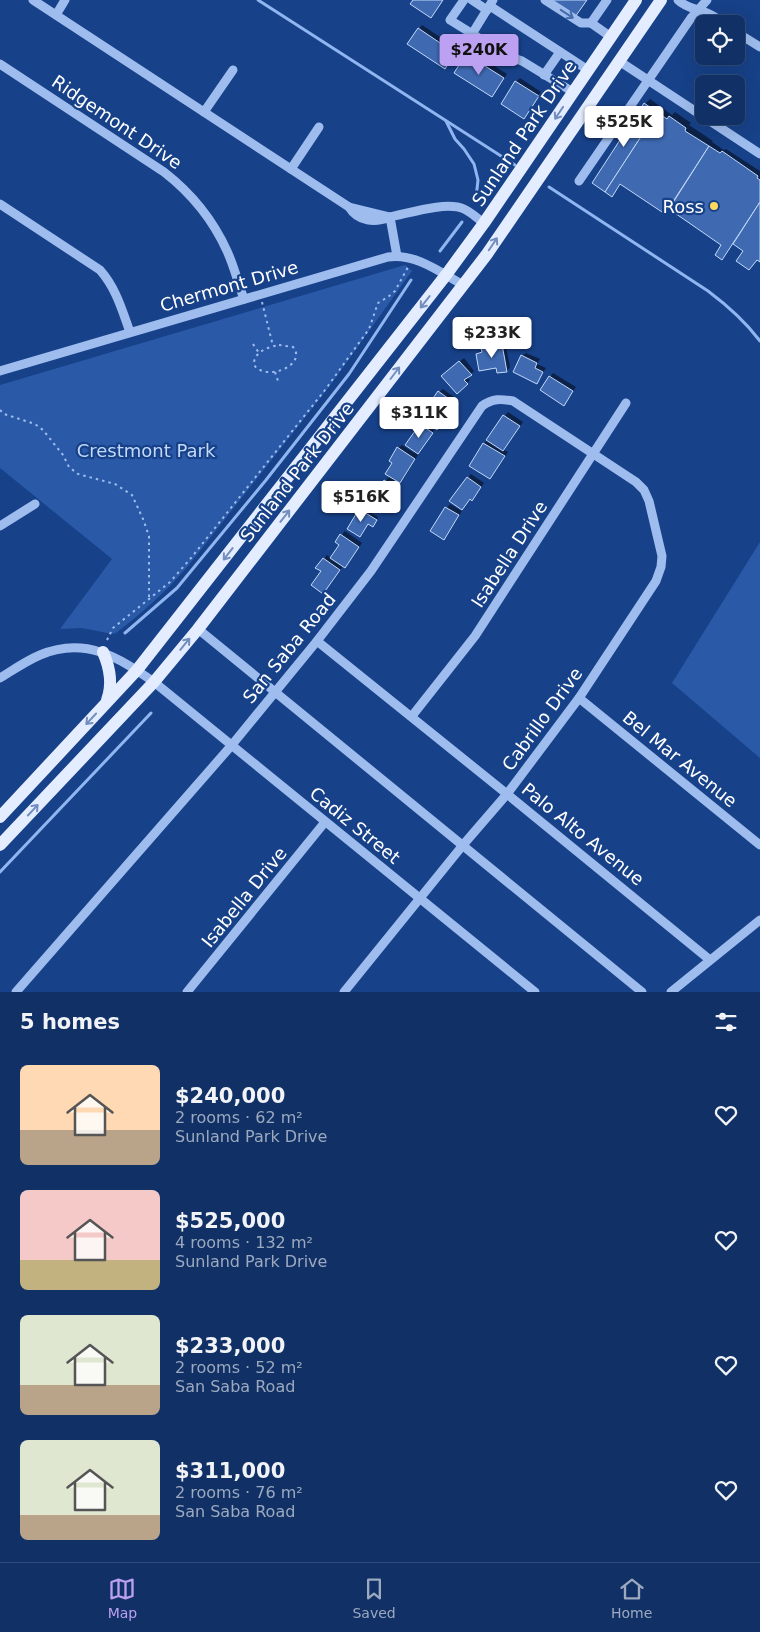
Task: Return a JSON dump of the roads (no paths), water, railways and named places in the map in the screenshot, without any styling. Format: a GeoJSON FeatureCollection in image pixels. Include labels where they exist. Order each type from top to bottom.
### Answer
{"type":"FeatureCollection","features":[{"type":"Feature","properties":{"kind":"main road","name":"Sunland Park Drive"},"geometry":{"type":"LineString","coordinates":[[0,845],[154,682],[198,629],[487,254],[661,0]]}},
{"type":"Feature","properties":{"kind":"main road","name":"Sunland Park Drive"},"geometry":{"type":"LineString","coordinates":[[0,817],[137,670],[446,275],[484,223],[611,37],[630,2]]}},
{"type":"Feature","properties":{"kind":"main road"},"geometry":{"type":"LineString","coordinates":[[105,646],[110,667],[110,690],[105,704]]}},
{"type":"Feature","properties":{"kind":"street"},"geometry":{"type":"LineString","coordinates":[[33,0],[349,207],[390,217],[443,206],[455,207],[465,209],[484,223]]}},
{"type":"Feature","properties":{"kind":"street"},"geometry":{"type":"LineString","coordinates":[[56,15],[65,0]]}},
{"type":"Feature","properties":{"kind":"street"},"geometry":{"type":"LineString","coordinates":[[464,0],[450,20],[508,56],[522,61],[573,92]]}},
{"type":"Feature","properties":{"kind":"street"},"geometry":{"type":"LineString","coordinates":[[472,0],[490,5],[588,70]]}},
{"type":"Feature","properties":{"kind":"street"},"geometry":{"type":"LineString","coordinates":[[545,0],[581,23],[591,23],[611,37]]}},
{"type":"Feature","properties":{"kind":"street"},"geometry":{"type":"LineString","coordinates":[[591,23],[607,0]]}},
{"type":"Feature","properties":{"kind":"street"},"geometry":{"type":"LineString","coordinates":[[678,0],[682,4],[701,4],[712,15]]}},
{"type":"Feature","properties":{"kind":"street"},"geometry":{"type":"LineString","coordinates":[[579,181],[701,4]]}},
{"type":"Feature","properties":{"kind":"street"},"geometry":{"type":"LineString","coordinates":[[472,34],[490,5]]}},
{"type":"Feature","properties":{"kind":"street"},"geometry":{"type":"LineString","coordinates":[[745,38],[760,47]]}},
{"type":"Feature","properties":{"kind":"street"},"geometry":{"type":"LineString","coordinates":[[544,75],[560,52]]}},
{"type":"Feature","properties":{"kind":"street"},"geometry":{"type":"LineString","coordinates":[[619,61],[760,154]]}},
{"type":"Feature","properties":{"kind":"street","name":"Ridgemont Drive"},"geometry":{"type":"LineString","coordinates":[[0,64],[177,182],[205,213],[218,233],[228,251],[244,299]]}},
{"type":"Feature","properties":{"kind":"street"},"geometry":{"type":"LineString","coordinates":[[204,112],[232,70]]}},
{"type":"Feature","properties":{"kind":"street"},"geometry":{"type":"LineString","coordinates":[[291,169],[319,127]]}},
{"type":"Feature","properties":{"kind":"street"},"geometry":{"type":"LineString","coordinates":[[0,204],[100,270],[116,293],[130,332]]}},
{"type":"Feature","properties":{"kind":"street"},"geometry":{"type":"LineString","coordinates":[[390,217],[398,256]]}},
{"type":"Feature","properties":{"kind":"street","name":"Chermont Drive"},"geometry":{"type":"LineString","coordinates":[[0,371],[388,257],[413,258],[463,285]]}},
{"type":"Feature","properties":{"kind":"street","name":"San Saba Road"},"geometry":{"type":"LineString","coordinates":[[16,992],[231,746],[317,641],[371,571],[482,406],[490,400],[513,401],[593,453]]}},
{"type":"Feature","properties":{"kind":"street","name":"Isabella Drive"},"geometry":{"type":"LineString","coordinates":[[412,716],[475,636],[626,403]]}},
{"type":"Feature","properties":{"kind":"street","name":"Cabrillo Drive"},"geometry":{"type":"LineString","coordinates":[[344,992],[463,845],[507,794],[579,698],[656,581],[661,567],[662,556],[649,501],[644,490],[636,482],[593,453]]}},
{"type":"Feature","properties":{"kind":"street"},"geometry":{"type":"LineString","coordinates":[[0,526],[35,504]]}},
{"type":"Feature","properties":{"kind":"street"},"geometry":{"type":"LineString","coordinates":[[198,629],[642,992]]}},
{"type":"Feature","properties":{"kind":"street","name":"Palo Alto Avenue"},"geometry":{"type":"LineString","coordinates":[[317,641],[412,716],[710,960]]}},
{"type":"Feature","properties":{"kind":"street","name":"Cadiz Street"},"geometry":{"type":"LineString","coordinates":[[0,678],[40,655],[71,647],[105,646],[154,682],[535,992]]}},
{"type":"Feature","properties":{"kind":"street","name":"Bel Mar Avenue"},"geometry":{"type":"LineString","coordinates":[[579,698],[760,845]]}},
{"type":"Feature","properties":{"kind":"street","name":"Isabella Drive"},"geometry":{"type":"LineString","coordinates":[[187,992],[325,822]]}},
{"type":"Feature","properties":{"kind":"street"},"geometry":{"type":"LineString","coordinates":[[671,992],[760,920]]}},
{"type":"Feature","properties":{"kind":"waterway"},"geometry":{"type":"LineString","coordinates":[[258,0],[515,165]]}},
{"type":"Feature","properties":{"kind":"waterway"},"geometry":{"type":"LineString","coordinates":[[446,121],[455,139],[474,164],[478,180],[476,198]]}},
{"type":"Feature","properties":{"kind":"waterway"},"geometry":{"type":"LineString","coordinates":[[549,187],[708,291],[736,314],[760,341]]}},
{"type":"Feature","properties":{"kind":"waterway"},"geometry":{"type":"LineString","coordinates":[[440,251],[462,222]]}},
{"type":"Feature","properties":{"kind":"waterway"},"geometry":{"type":"LineString","coordinates":[[125,633],[177,588],[266,480],[349,374],[411,280]]}},
{"type":"Feature","properties":{"kind":"waterway"},"geometry":{"type":"LineString","coordinates":[[0,872],[151,713]]}},
{"type":"Feature","properties":{"kind":"place","name":"Ross"},"geometry":{"type":"Point","coordinates":[714,206]}},
{"type":"Feature","properties":{"kind":"park label","name":"Crestmont Park"},"geometry":{"type":"Point","coordinates":[146,450]}}]}
